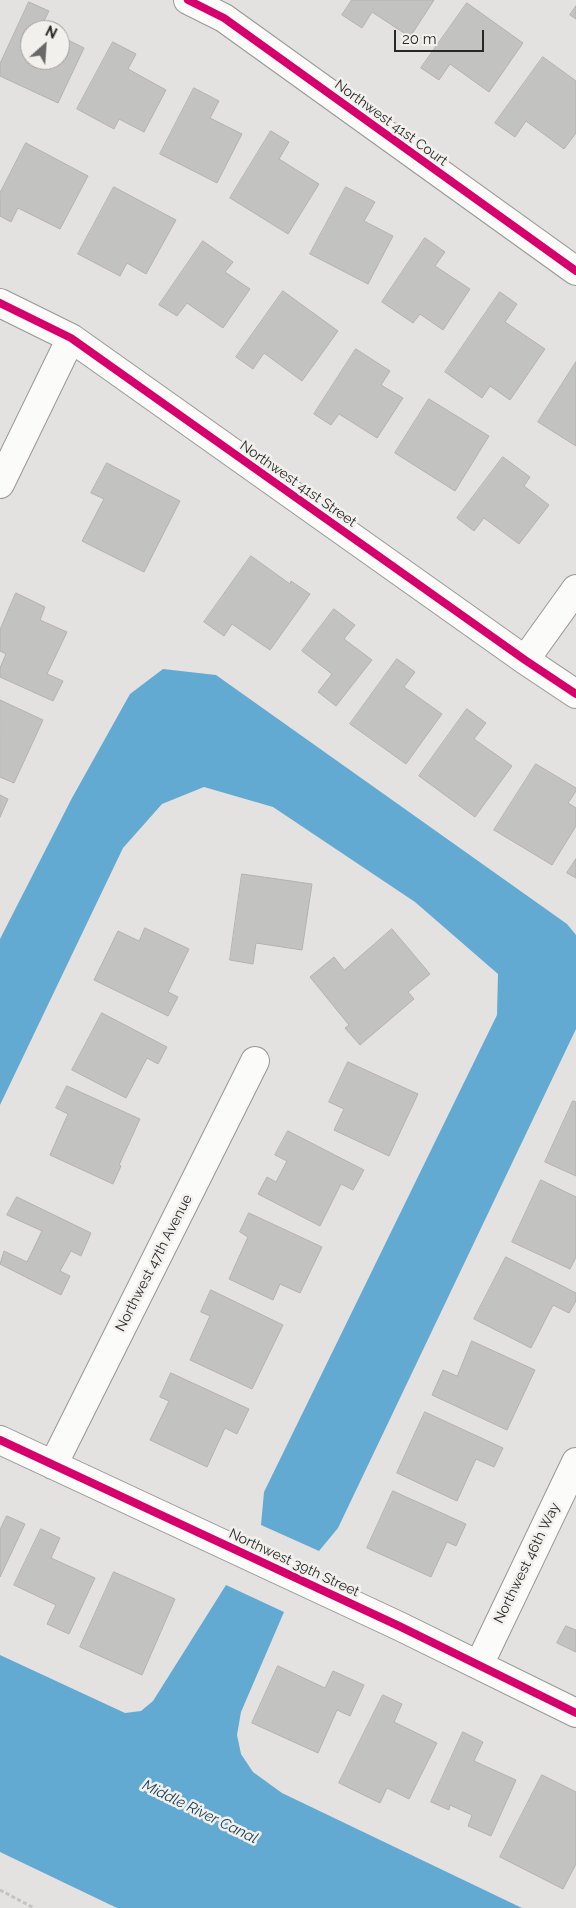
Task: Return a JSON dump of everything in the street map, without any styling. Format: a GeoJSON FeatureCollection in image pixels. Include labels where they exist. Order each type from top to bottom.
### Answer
{"type":"FeatureCollection","features":[{"type":"Feature","properties":{"kind":"street","name":"Northwest 41st Court"},"geometry":{"type":"LineString","coordinates":[[188,0],[224,18],[576,271]]}},
{"type":"Feature","properties":{"kind":"street","name":"Northwest 41st Street"},"geometry":{"type":"LineString","coordinates":[[0,303],[71,338],[524,660],[576,694]]}},
{"type":"Feature","properties":{"kind":"street"},"geometry":{"type":"LineString","coordinates":[[0,484],[71,338]]}},
{"type":"Feature","properties":{"kind":"street"},"geometry":{"type":"LineString","coordinates":[[524,660],[576,589]]}},
{"type":"Feature","properties":{"kind":"street","name":"Northwest 47th Avenue"},"geometry":{"type":"LineString","coordinates":[[52,1465],[255,1061]]}},
{"type":"Feature","properties":{"kind":"street","name":"Northwest 39th Street"},"geometry":{"type":"LineString","coordinates":[[0,1440],[399,1626],[576,1713]]}},
{"type":"Feature","properties":{"kind":"street","name":"Northwest 46th Way"},"geometry":{"type":"LineString","coordinates":[[479,1665],[576,1462]]}},
{"type":"Feature","properties":{"kind":"path"},"geometry":{"type":"LineString","coordinates":[[0,1890],[34,1908]]}},
{"type":"Feature","properties":{"kind":"water"},"geometry":{"type":"Polygon","coordinates":[[[163,669],[216,675],[567,924],[576,935],[576,1029],[338,1528],[319,1551],[261,1525],[264,1492],[497,1015],[498,974],[415,902],[273,807],[204,787],[162,804],[123,848],[0,1105],[0,939],[72,798],[130,694],[163,669]]]}},
{"type":"Feature","properties":{"kind":"water","name":"Middle River Canal"},"geometry":{"type":"Polygon","coordinates":[[[226,1585],[284,1612],[241,1712],[237,1735],[241,1754],[253,1772],[282,1793],[522,1908],[117,1908],[0,1852],[0,1655],[125,1713],[141,1711],[153,1701],[226,1585]]]}},
{"type":"Feature","properties":{"kind":"building"},"geometry":{"type":"Polygon","coordinates":[[[352,0],[434,0],[410,37],[372,12],[362,28],[342,15],[352,0]]]}},
{"type":"Feature","properties":{"kind":"building"},"geometry":{"type":"Polygon","coordinates":[[[29,2],[49,11],[44,20],[21,20],[29,2]]]}},
{"type":"Feature","properties":{"kind":"building"},"geometry":{"type":"Polygon","coordinates":[[[467,3],[523,43],[489,92],[450,64],[439,80],[421,68],[467,3]]]}},
{"type":"Feature","properties":{"kind":"building"},"geometry":{"type":"Polygon","coordinates":[[[576,6],[576,19],[570,15],[576,6]]]}},
{"type":"Feature","properties":{"kind":"building"},"geometry":{"type":"Polygon","coordinates":[[[20,21],[20,70],[70,70],[70,41],[84,48],[58,103],[0,76],[0,64],[20,21]]]}},
{"type":"Feature","properties":{"kind":"building"},"geometry":{"type":"Polygon","coordinates":[[[113,42],[136,54],[128,69],[166,90],[144,132],[119,119],[114,129],[77,109],[113,42]]]}},
{"type":"Feature","properties":{"kind":"building"},"geometry":{"type":"Polygon","coordinates":[[[543,57],[576,81],[576,133],[564,149],[526,121],[515,137],[495,123],[543,57]]]}},
{"type":"Feature","properties":{"kind":"building"},"geometry":{"type":"Polygon","coordinates":[[[194,88],[219,101],[210,118],[242,134],[217,183],[160,154],[194,88]]]}},
{"type":"Feature","properties":{"kind":"building"},"geometry":{"type":"Polygon","coordinates":[[[271,131],[289,142],[279,159],[319,184],[288,234],[230,198],[271,131]]]}},
{"type":"Feature","properties":{"kind":"building"},"geometry":{"type":"Polygon","coordinates":[[[26,143],[88,176],[60,229],[18,208],[11,222],[0,216],[0,193],[26,143]]]}},
{"type":"Feature","properties":{"kind":"building"},"geometry":{"type":"Polygon","coordinates":[[[114,187],[176,220],[146,274],[127,263],[120,276],[78,254],[114,187]]]}},
{"type":"Feature","properties":{"kind":"building"},"geometry":{"type":"Polygon","coordinates":[[[346,187],[375,202],[364,221],[393,236],[368,284],[310,254],[346,187]]]}},
{"type":"Feature","properties":{"kind":"building"},"geometry":{"type":"Polygon","coordinates":[[[425,238],[445,252],[435,266],[470,289],[443,330],[420,314],[413,323],[382,302],[425,238]]]}},
{"type":"Feature","properties":{"kind":"building"},"geometry":{"type":"Polygon","coordinates":[[[203,241],[233,262],[225,272],[250,289],[223,328],[187,303],[177,316],[159,305],[203,241]]]}},
{"type":"Feature","properties":{"kind":"building"},"geometry":{"type":"Polygon","coordinates":[[[283,291],[338,331],[302,381],[264,353],[253,369],[236,357],[283,291]]]}},
{"type":"Feature","properties":{"kind":"building"},"geometry":{"type":"Polygon","coordinates":[[[500,292],[517,304],[505,322],[545,349],[510,400],[490,386],[482,398],[445,372],[500,292]]]}},
{"type":"Feature","properties":{"kind":"building"},"geometry":{"type":"Polygon","coordinates":[[[356,349],[390,371],[381,385],[403,398],[377,438],[339,414],[331,425],[314,414],[356,349]]]}},
{"type":"Feature","properties":{"kind":"building"},"geometry":{"type":"Polygon","coordinates":[[[576,362],[576,446],[538,422],[576,362]]]}},
{"type":"Feature","properties":{"kind":"building"},"geometry":{"type":"Polygon","coordinates":[[[429,399],[489,436],[455,491],[395,453],[429,399]]]}},
{"type":"Feature","properties":{"kind":"building"},"geometry":{"type":"Polygon","coordinates":[[[503,457],[530,477],[524,486],[549,505],[519,544],[484,518],[474,531],[457,518],[503,457]]]}},
{"type":"Feature","properties":{"kind":"building"},"geometry":{"type":"Polygon","coordinates":[[[107,463],[180,501],[144,572],[82,541],[104,499],[91,493],[107,463]]]}},
{"type":"Feature","properties":{"kind":"building"},"geometry":{"type":"Polygon","coordinates":[[[251,556],[290,584],[291,581],[310,594],[270,650],[232,624],[224,636],[204,622],[251,556]]]}},
{"type":"Feature","properties":{"kind":"building"},"geometry":{"type":"Polygon","coordinates":[[[16,593],[45,607],[40,620],[67,632],[47,674],[63,681],[53,701],[0,677],[0,668],[6,654],[0,651],[0,630],[16,593]]]}},
{"type":"Feature","properties":{"kind":"building"},"geometry":{"type":"Polygon","coordinates":[[[334,609],[355,625],[344,639],[372,660],[336,706],[318,692],[332,674],[302,651],[334,609]]]}},
{"type":"Feature","properties":{"kind":"building"},"geometry":{"type":"Polygon","coordinates":[[[397,659],[415,672],[404,687],[442,714],[406,764],[350,724],[397,659]]]}},
{"type":"Feature","properties":{"kind":"building"},"geometry":{"type":"Polygon","coordinates":[[[0,700],[43,720],[14,783],[0,777],[0,700]]]}},
{"type":"Feature","properties":{"kind":"building"},"geometry":{"type":"Polygon","coordinates":[[[467,709],[486,723],[474,739],[512,766],[475,817],[419,776],[467,709]]]}},
{"type":"Feature","properties":{"kind":"building"},"geometry":{"type":"Polygon","coordinates":[[[536,764],[576,788],[568,803],[576,808],[576,826],[552,865],[494,830],[536,764]]]}},
{"type":"Feature","properties":{"kind":"building"},"geometry":{"type":"Polygon","coordinates":[[[0,795],[8,799],[0,817],[0,795]]]}},
{"type":"Feature","properties":{"kind":"building"},"geometry":{"type":"Polygon","coordinates":[[[576,859],[576,878],[567,873],[576,859]]]}},
{"type":"Feature","properties":{"kind":"building"},"geometry":{"type":"Polygon","coordinates":[[[242,874],[312,884],[302,950],[256,943],[253,964],[230,960],[242,874]]]}},
{"type":"Feature","properties":{"kind":"building"},"geometry":{"type":"Polygon","coordinates":[[[145,928],[189,949],[168,992],[178,997],[168,1016],[94,980],[118,931],[139,941],[145,928]]]}},
{"type":"Feature","properties":{"kind":"building"},"geometry":{"type":"Polygon","coordinates":[[[392,929],[430,974],[408,992],[414,999],[360,1045],[345,1028],[349,1025],[310,977],[334,957],[344,970],[392,929]]]}},
{"type":"Feature","properties":{"kind":"building"},"geometry":{"type":"Polygon","coordinates":[[[102,1013],[167,1047],[158,1064],[147,1058],[126,1098],[72,1070],[102,1013]]]}},
{"type":"Feature","properties":{"kind":"building"},"geometry":{"type":"Polygon","coordinates":[[[348,1062],[418,1094],[389,1156],[334,1130],[344,1109],[329,1102],[348,1062]]]}},
{"type":"Feature","properties":{"kind":"building"},"geometry":{"type":"Polygon","coordinates":[[[67,1086],[140,1119],[119,1165],[121,1166],[113,1184],[50,1155],[68,1114],[56,1108],[67,1086]]]}},
{"type":"Feature","properties":{"kind":"building"},"geometry":{"type":"Polygon","coordinates":[[[573,1101],[576,1102],[576,1176],[545,1162],[573,1101]]]}},
{"type":"Feature","properties":{"kind":"building"},"geometry":{"type":"Polygon","coordinates":[[[288,1131],[364,1170],[353,1190],[341,1184],[320,1226],[258,1194],[267,1177],[276,1182],[287,1161],[275,1155],[288,1131]]]}},
{"type":"Feature","properties":{"kind":"building"},"geometry":{"type":"Polygon","coordinates":[[[541,1180],[576,1197],[576,1257],[570,1269],[512,1242],[541,1180]]]}},
{"type":"Feature","properties":{"kind":"building"},"geometry":{"type":"Polygon","coordinates":[[[17,1197],[91,1233],[81,1256],[71,1251],[60,1271],[70,1276],[61,1295],[0,1264],[4,1251],[27,1262],[42,1231],[7,1215],[17,1197]]]}},
{"type":"Feature","properties":{"kind":"building"},"geometry":{"type":"Polygon","coordinates":[[[249,1213],[322,1247],[300,1293],[280,1284],[273,1300],[229,1279],[248,1237],[240,1232],[249,1213]]]}},
{"type":"Feature","properties":{"kind":"building"},"geometry":{"type":"Polygon","coordinates":[[[506,1257],[576,1293],[576,1301],[569,1313],[553,1305],[531,1348],[474,1319],[506,1257]]]}},
{"type":"Feature","properties":{"kind":"building"},"geometry":{"type":"Polygon","coordinates":[[[211,1290],[283,1325],[252,1389],[190,1360],[210,1316],[201,1312],[211,1290]]]}},
{"type":"Feature","properties":{"kind":"building"},"geometry":{"type":"Polygon","coordinates":[[[472,1341],[535,1370],[507,1430],[432,1395],[443,1370],[457,1376],[472,1341]]]}},
{"type":"Feature","properties":{"kind":"building"},"geometry":{"type":"Polygon","coordinates":[[[171,1373],[249,1409],[237,1434],[225,1428],[207,1467],[150,1440],[169,1401],[160,1397],[171,1373]]]}},
{"type":"Feature","properties":{"kind":"building"},"geometry":{"type":"Polygon","coordinates":[[[425,1412],[503,1448],[494,1467],[476,1459],[457,1501],[397,1473],[425,1412]]]}},
{"type":"Feature","properties":{"kind":"building"},"geometry":{"type":"Polygon","coordinates":[[[393,1491],[466,1524],[456,1546],[447,1542],[431,1577],[367,1548],[393,1491]]]}},
{"type":"Feature","properties":{"kind":"building"},"geometry":{"type":"Polygon","coordinates":[[[7,1516],[25,1524],[0,1577],[0,1530],[7,1516]]]}},
{"type":"Feature","properties":{"kind":"building"},"geometry":{"type":"Polygon","coordinates":[[[41,1529],[60,1538],[51,1558],[95,1578],[69,1634],[47,1624],[56,1605],[14,1585],[41,1529]]]}},
{"type":"Feature","properties":{"kind":"building"},"geometry":{"type":"Polygon","coordinates":[[[114,1572],[175,1599],[142,1675],[80,1647],[114,1572]]]}},
{"type":"Feature","properties":{"kind":"building"},"geometry":{"type":"Polygon","coordinates":[[[566,1626],[576,1630],[576,1652],[557,1643],[566,1626]]]}},
{"type":"Feature","properties":{"kind":"building"},"geometry":{"type":"Polygon","coordinates":[[[278,1666],[325,1688],[333,1671],[364,1685],[350,1716],[337,1710],[318,1753],[252,1723],[278,1666]]]}},
{"type":"Feature","properties":{"kind":"building"},"geometry":{"type":"Polygon","coordinates":[[[383,1695],[402,1704],[394,1722],[437,1743],[409,1799],[387,1788],[380,1803],[339,1783],[383,1695]]]}},
{"type":"Feature","properties":{"kind":"building"},"geometry":{"type":"Polygon","coordinates":[[[463,1732],[483,1742],[474,1761],[516,1780],[491,1836],[468,1826],[472,1815],[450,1805],[449,1810],[431,1802],[463,1732]]]}},
{"type":"Feature","properties":{"kind":"building"},"geometry":{"type":"Polygon","coordinates":[[[542,1775],[576,1792],[576,1864],[563,1889],[500,1857],[542,1775]]]}},
{"type":"Feature","properties":{"kind":"cycle path"},"geometry":{"type":"LineString","coordinates":[[188,0],[224,18],[576,271]]}},
{"type":"Feature","properties":{"kind":"cycle path"},"geometry":{"type":"LineString","coordinates":[[0,303],[71,338],[525,660],[576,694]]}},
{"type":"Feature","properties":{"kind":"cycle path"},"geometry":{"type":"LineString","coordinates":[[0,1440],[399,1626],[576,1713]]}}]}
